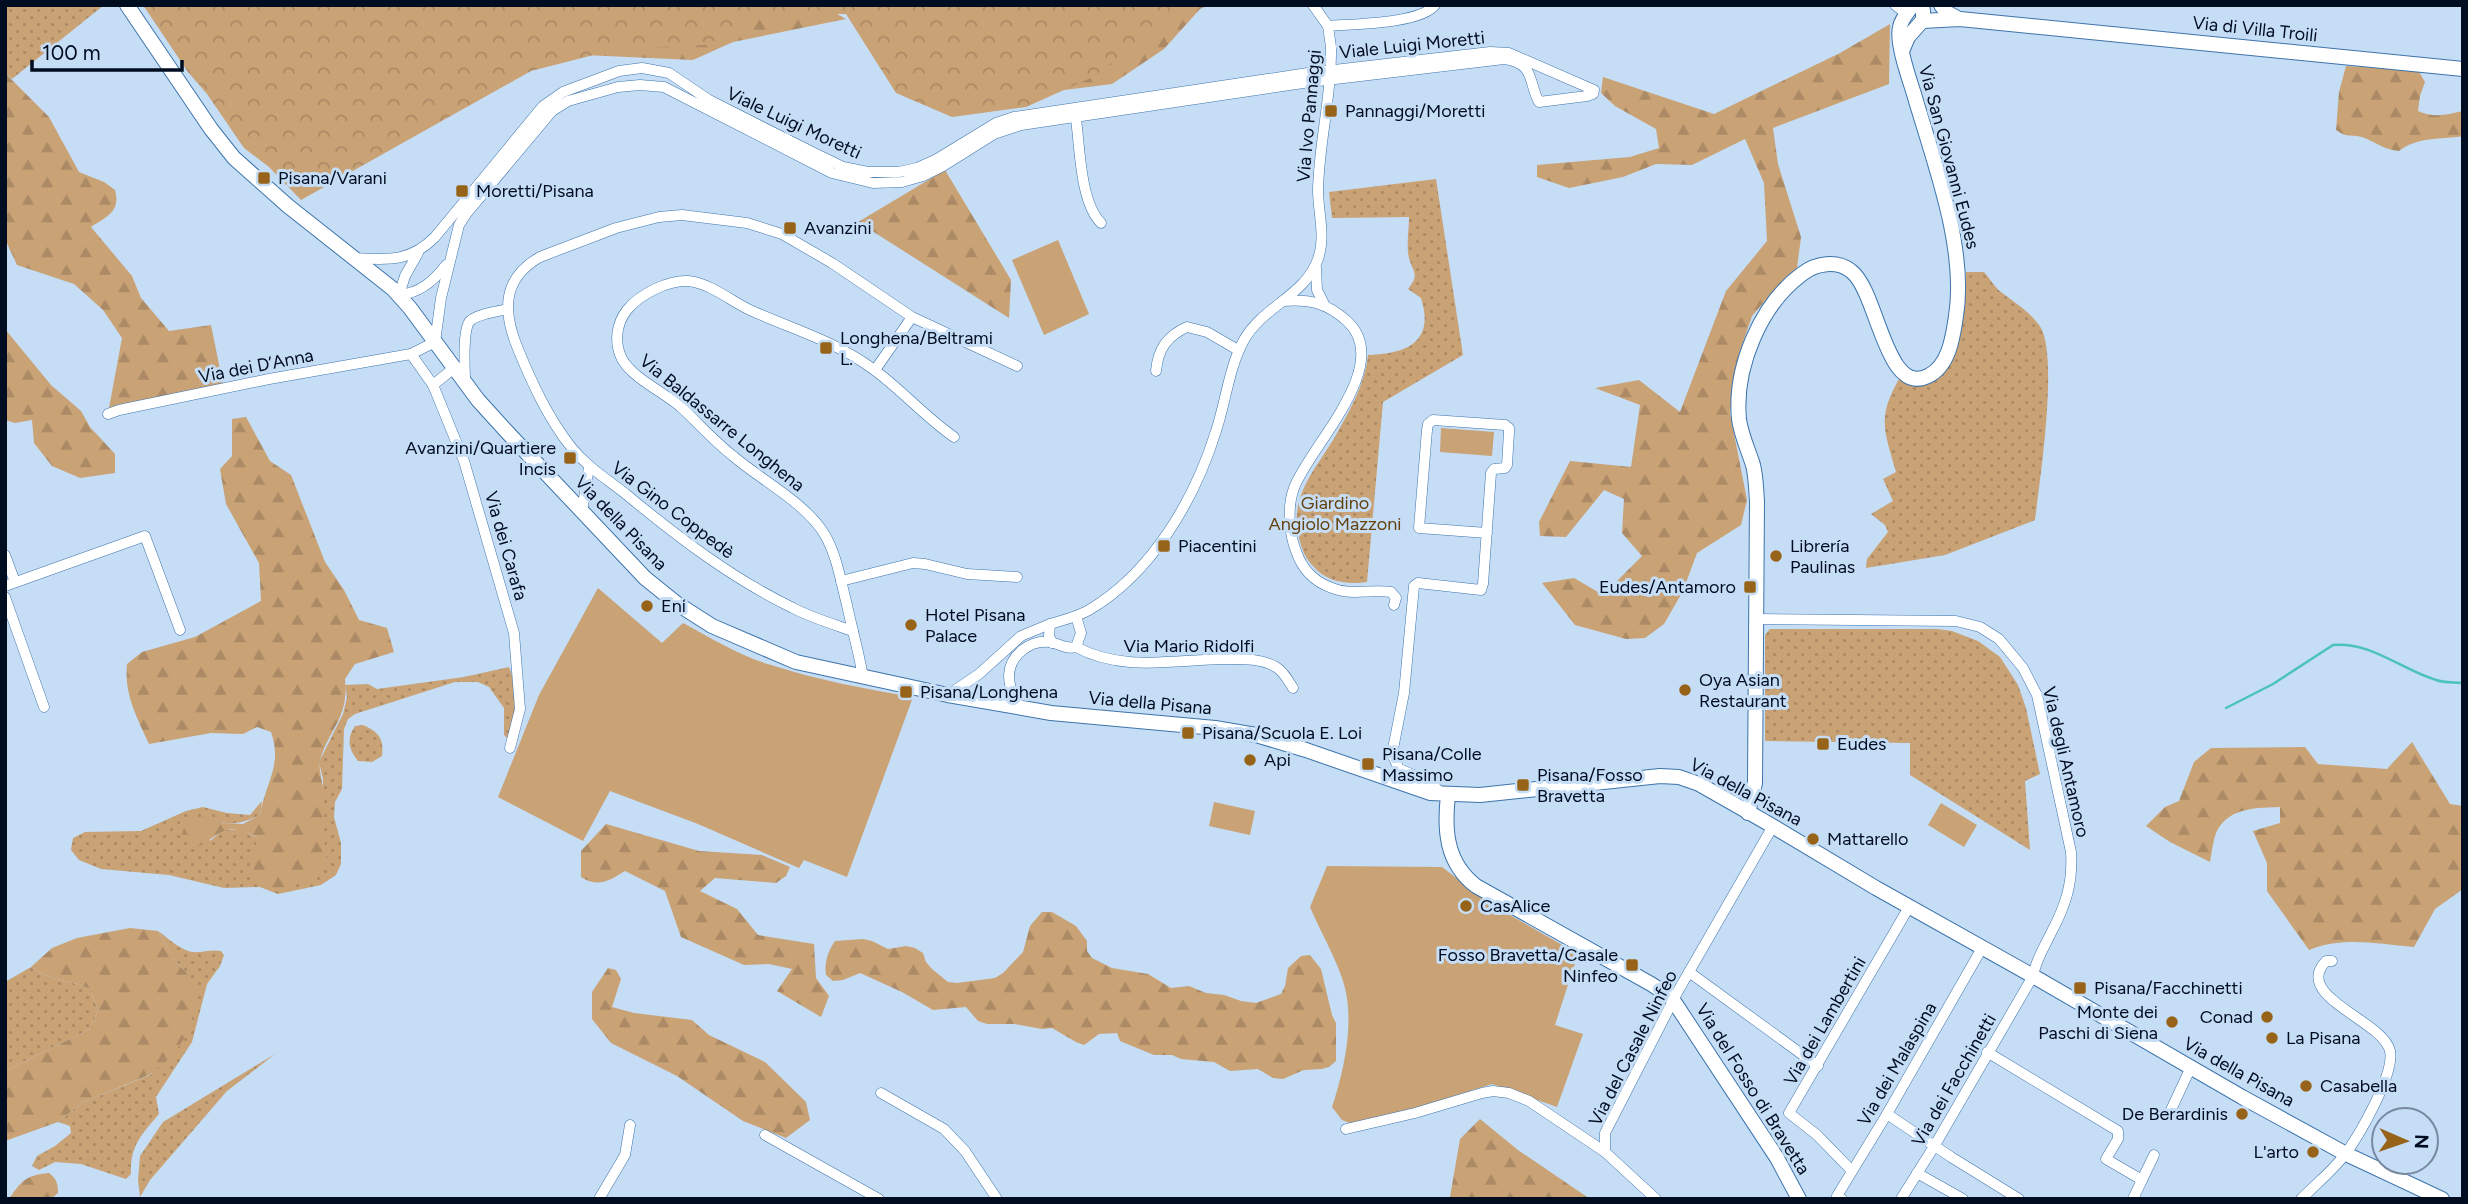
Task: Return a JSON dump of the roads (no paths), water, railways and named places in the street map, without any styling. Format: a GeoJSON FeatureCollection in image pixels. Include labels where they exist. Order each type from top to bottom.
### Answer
{"type":"FeatureCollection","features":[{"type":"Feature","properties":{"kind":"main road","name":"Via della Pisana"},"geometry":{"type":"LineString","coordinates":[[128,5],[204,119],[234,158],[282,201],[399,295],[493,417],[645,578],[690,614],[734,637],[791,660],[1017,708],[1091,718],[1215,728],[1256,735],[1422,791],[1445,795],[1490,794],[1665,775],[1687,779],[1769,823],[1909,907],[2346,1154],[2436,1198]]}},
{"type":"Feature","properties":{"kind":"main road"},"geometry":{"type":"LineString","coordinates":[[1941,5],[1946,12],[1960,19]]}},
{"type":"Feature","properties":{"kind":"main road","name":"Via di Villa Troili"},"geometry":{"type":"LineString","coordinates":[[1915,11],[1960,19],[2463,69]]}},
{"type":"Feature","properties":{"kind":"main road","name":"Via San Giovanni Eudes"},"geometry":{"type":"LineString","coordinates":[[1748,813],[1755,782],[1756,486],[1753,465],[1740,421],[1739,405],[1748,354],[1759,324],[1770,305],[1806,271],[1822,265],[1838,265],[1851,271],[1864,285],[1891,358],[1904,374],[1920,379],[1936,371],[1944,360],[1953,337],[1959,295],[1956,254],[1948,214],[1902,51],[1915,11]]}},
{"type":"Feature","properties":{"kind":"main road","name":"Via San Giovanni Eudes"},"geometry":{"type":"LineString","coordinates":[[1755,782],[1769,823]]}},
{"type":"Feature","properties":{"kind":"main road"},"geometry":{"type":"LineString","coordinates":[[1724,798],[1734,797],[1755,782]]}},
{"type":"Feature","properties":{"kind":"main road"},"geometry":{"type":"LineString","coordinates":[[1445,795],[1448,847],[1455,863],[1467,878],[1488,893],[1651,984],[1674,1001]]}},
{"type":"Feature","properties":{"kind":"main road","name":"Via del Fosso di Bravetta"},"geometry":{"type":"LineString","coordinates":[[1674,1001],[1777,1158],[1799,1199]]}},
{"type":"Feature","properties":{"kind":"street"},"geometry":{"type":"LineString","coordinates":[[1313,5],[1328,26],[1411,17],[1425,14],[1435,5]]}},
{"type":"Feature","properties":{"kind":"street"},"geometry":{"type":"LineString","coordinates":[[1895,5],[1915,11]]}},
{"type":"Feature","properties":{"kind":"street","name":"Via Ivo Pannaggi"},"geometry":{"type":"LineString","coordinates":[[1076,616],[1104,600],[1127,581],[1151,554],[1197,480],[1212,443],[1238,350],[1254,325],[1300,287],[1316,264],[1322,238],[1318,187],[1329,75],[1331,40],[1328,26]]}},
{"type":"Feature","properties":{"kind":"street","name":"Viale Luigi Moretti"},"geometry":{"type":"LineString","coordinates":[[399,295],[409,267],[420,250],[435,237],[531,117],[548,101],[581,84],[619,71],[650,69],[672,74],[709,100],[814,153],[848,168],[872,173],[899,172],[930,162],[1007,119],[1075,112],[1329,75],[1490,52],[1508,54],[1594,89],[1594,92],[1591,95],[1539,102],[1534,84],[1524,68],[1504,59],[1329,75]]}},
{"type":"Feature","properties":{"kind":"street"},"geometry":{"type":"LineString","coordinates":[[1534,84],[1542,68]]}},
{"type":"Feature","properties":{"kind":"street"},"geometry":{"type":"LineString","coordinates":[[596,93],[600,83],[613,78],[636,74],[672,74]]}},
{"type":"Feature","properties":{"kind":"street"},"geometry":{"type":"LineString","coordinates":[[1560,100],[1568,90],[1566,78]]}},
{"type":"Feature","properties":{"kind":"street","name":"Viale Luigi Moretti"},"geometry":{"type":"LineString","coordinates":[[435,342],[450,258],[464,217],[548,114],[562,104],[596,93],[640,85],[670,89],[832,173],[873,183],[923,176],[994,134],[1075,112]]}},
{"type":"Feature","properties":{"kind":"street"},"geometry":{"type":"LineString","coordinates":[[1075,112],[1088,199],[1093,215],[1101,223]]}},
{"type":"Feature","properties":{"kind":"street"},"geometry":{"type":"LineString","coordinates":[[465,383],[468,324],[474,319],[507,309],[515,280],[528,265],[540,257],[636,221],[674,215],[740,221],[777,232],[832,263],[912,317],[1017,366]]}},
{"type":"Feature","properties":{"kind":"street"},"geometry":{"type":"LineString","coordinates":[[353,258],[389,259],[407,256],[420,250]]}},
{"type":"Feature","properties":{"kind":"street","name":"Viale Luigi Moretti"},"geometry":{"type":"LineString","coordinates":[[399,295],[415,292],[430,282],[450,258]]}},
{"type":"Feature","properties":{"kind":"street"},"geometry":{"type":"LineString","coordinates":[[1316,264],[1317,290],[1324,304],[1353,328],[1360,345],[1360,359],[1348,400],[1294,488],[1290,516],[1294,546],[1304,568],[1320,583],[1345,592],[1392,593],[1396,598],[1394,605]]}},
{"type":"Feature","properties":{"kind":"street","name":"Via Baldassarre Longhena"},"geometry":{"type":"LineString","coordinates":[[863,677],[841,581],[826,537],[810,516],[733,456],[668,396],[629,369],[618,349],[618,331],[625,313],[638,299],[670,284],[692,282],[757,313],[838,345],[876,370],[920,411],[954,437]]}},
{"type":"Feature","properties":{"kind":"street"},"geometry":{"type":"LineString","coordinates":[[1283,301],[1304,300],[1324,304]]}},
{"type":"Feature","properties":{"kind":"street","name":"Via Gino Coppedè"},"geometry":{"type":"LineString","coordinates":[[507,309],[508,322],[515,341],[551,419],[589,467],[697,550],[738,577],[797,610],[853,631]]}},
{"type":"Feature","properties":{"kind":"street"},"geometry":{"type":"LineString","coordinates":[[876,370],[912,317]]}},
{"type":"Feature","properties":{"kind":"street"},"geometry":{"type":"LineString","coordinates":[[1156,371],[1165,343],[1172,335],[1187,327],[1207,332],[1238,350]]}},
{"type":"Feature","properties":{"kind":"street","name":"Via dei D’Anna"},"geometry":{"type":"LineString","coordinates":[[108,414],[269,379],[411,354],[435,342]]}},
{"type":"Feature","properties":{"kind":"street","name":"Via dei Carafa"},"geometry":{"type":"LineString","coordinates":[[411,354],[433,385],[464,461],[514,633],[520,709],[510,748]]}},
{"type":"Feature","properties":{"kind":"street"},"geometry":{"type":"LineString","coordinates":[[433,385],[454,368]]}},
{"type":"Feature","properties":{"kind":"street"},"geometry":{"type":"LineString","coordinates":[[1445,795],[1431,782],[1399,769],[1393,757],[1405,693],[1415,586],[1418,583],[1481,590],[1487,533],[1491,473],[1493,469],[1505,468],[1507,465],[1508,428],[1505,425],[1433,420],[1428,424],[1427,430],[1419,528],[1487,533]]}},
{"type":"Feature","properties":{"kind":"street"},"geometry":{"type":"LineString","coordinates":[[582,511],[589,467]]}},
{"type":"Feature","properties":{"kind":"street"},"geometry":{"type":"LineString","coordinates":[[5,555],[10,584],[145,536],[180,630]]}},
{"type":"Feature","properties":{"kind":"street"},"geometry":{"type":"LineString","coordinates":[[841,581],[913,564],[925,564],[967,575],[1017,577]]}},
{"type":"Feature","properties":{"kind":"street"},"geometry":{"type":"LineString","coordinates":[[5,597],[44,708]]}},
{"type":"Feature","properties":{"kind":"street"},"geometry":{"type":"LineString","coordinates":[[948,695],[993,663],[1021,636],[1076,616],[1081,633],[1076,647],[1038,643],[1024,649],[1013,661],[1009,673],[1010,687],[1017,708]]}},
{"type":"Feature","properties":{"kind":"street","name":"Via degli Antamoro"},"geometry":{"type":"LineString","coordinates":[[1756,619],[1956,621],[1990,632],[2017,659],[2033,686],[2042,714],[2071,861],[2071,878],[2066,901],[2036,961],[2033,975]]}},
{"type":"Feature","properties":{"kind":"street"},"geometry":{"type":"LineString","coordinates":[[1049,624],[1052,643]]}},
{"type":"Feature","properties":{"kind":"street","name":"Via Mario Ridolfi"},"geometry":{"type":"LineString","coordinates":[[1076,647],[1116,661],[1260,661],[1278,668],[1293,688]]}},
{"type":"Feature","properties":{"kind":"street"},"geometry":{"type":"LineString","coordinates":[[993,663],[1009,673]]}},
{"type":"Feature","properties":{"kind":"street","name":"Via del Casale Ninfeo"},"geometry":{"type":"LineString","coordinates":[[1605,1152],[1605,1133],[1769,823]]}},
{"type":"Feature","properties":{"kind":"street","name":"Via dei Lambertini"},"geometry":{"type":"LineString","coordinates":[[1852,1171],[1817,1135],[1789,1113],[1909,907]]}},
{"type":"Feature","properties":{"kind":"street","name":"Via dei Malaspina"},"geometry":{"type":"LineString","coordinates":[[1840,1197],[1852,1171],[1982,948]]}},
{"type":"Feature","properties":{"kind":"street"},"geometry":{"type":"LineString","coordinates":[[2301,1199],[2346,1154],[2382,1090],[2389,1070],[2390,1054],[2382,1035],[2329,998],[2319,981],[2320,969],[2324,963],[2332,961]]}},
{"type":"Feature","properties":{"kind":"street"},"geometry":{"type":"LineString","coordinates":[[1689,972],[1818,1066]]}},
{"type":"Feature","properties":{"kind":"street","name":"Via dei Facchinetti"},"geometry":{"type":"LineString","coordinates":[[1901,1199],[1935,1146],[2033,975]]}},
{"type":"Feature","properties":{"kind":"street"},"geometry":{"type":"LineString","coordinates":[[1987,1052],[2115,1129],[2119,1135],[2106,1158],[2142,1180]]}},
{"type":"Feature","properties":{"kind":"street"},"geometry":{"type":"LineString","coordinates":[[2170,1112],[2191,1067]]}},
{"type":"Feature","properties":{"kind":"street","name":"Via del Casale Ninfeo"},"geometry":{"type":"LineString","coordinates":[[1346,1129],[1493,1091],[1509,1093],[1529,1101],[1605,1152]]}},
{"type":"Feature","properties":{"kind":"street"},"geometry":{"type":"LineString","coordinates":[[881,1093],[944,1129],[965,1151],[997,1199]]}},
{"type":"Feature","properties":{"kind":"street"},"geometry":{"type":"LineString","coordinates":[[1887,1114],[2020,1199]]}},
{"type":"Feature","properties":{"kind":"street"},"geometry":{"type":"LineString","coordinates":[[599,1199],[625,1155],[630,1125]]}},
{"type":"Feature","properties":{"kind":"street"},"geometry":{"type":"LineString","coordinates":[[765,1135],[879,1199]]}},
{"type":"Feature","properties":{"kind":"street"},"geometry":{"type":"LineString","coordinates":[[1605,1152],[1656,1199]]}},
{"type":"Feature","properties":{"kind":"street"},"geometry":{"type":"LineString","coordinates":[[2133,1199],[2154,1155]]}},
{"type":"Feature","properties":{"kind":"street"},"geometry":{"type":"LineString","coordinates":[[1917,1173],[1963,1199]]}},
{"type":"Feature","properties":{"kind":"waterway"},"geometry":{"type":"LineString","coordinates":[[2226,708],[2273,684],[2333,645],[2360,647],[2436,680],[2463,683]]}},
{"type":"Feature","properties":{"kind":"place","name":"Pannaggi/Moretti"},"geometry":{"type":"Point","coordinates":[1331,111]}},
{"type":"Feature","properties":{"kind":"place","name":"Pisana/Varani"},"geometry":{"type":"Point","coordinates":[264,178]}},
{"type":"Feature","properties":{"kind":"place","name":"Moretti/Pisana"},"geometry":{"type":"Point","coordinates":[462,191]}},
{"type":"Feature","properties":{"kind":"place","name":"Avanzini"},"geometry":{"type":"Point","coordinates":[790,228]}},
{"type":"Feature","properties":{"kind":"place","name":"Longhena/Beltrami L."},"geometry":{"type":"Point","coordinates":[826,348]}},
{"type":"Feature","properties":{"kind":"place","name":"Avanzini/Quartiere Incis"},"geometry":{"type":"Point","coordinates":[570,458]}},
{"type":"Feature","properties":{"kind":"place","name":"Piacentini"},"geometry":{"type":"Point","coordinates":[1164,546]}},
{"type":"Feature","properties":{"kind":"place","name":"Librería Paulinas"},"geometry":{"type":"Point","coordinates":[1776,556]}},
{"type":"Feature","properties":{"kind":"place","name":"Eudes/Antamoro"},"geometry":{"type":"Point","coordinates":[1750,587]}},
{"type":"Feature","properties":{"kind":"place","name":"Eni"},"geometry":{"type":"Point","coordinates":[647,606]}},
{"type":"Feature","properties":{"kind":"place","name":"Hotel Pisana Palace"},"geometry":{"type":"Point","coordinates":[911,625]}},
{"type":"Feature","properties":{"kind":"place","name":"Oya Asian Restaurant"},"geometry":{"type":"Point","coordinates":[1685,690]}},
{"type":"Feature","properties":{"kind":"place","name":"Pisana/Longhena"},"geometry":{"type":"Point","coordinates":[906,692]}},
{"type":"Feature","properties":{"kind":"place","name":"Pisana/Scuola E. Loi"},"geometry":{"type":"Point","coordinates":[1188,733]}},
{"type":"Feature","properties":{"kind":"place","name":"Eudes"},"geometry":{"type":"Point","coordinates":[1823,744]}},
{"type":"Feature","properties":{"kind":"place","name":"Api"},"geometry":{"type":"Point","coordinates":[1250,760]}},
{"type":"Feature","properties":{"kind":"place","name":"Pisana/Colle Massimo"},"geometry":{"type":"Point","coordinates":[1368,764]}},
{"type":"Feature","properties":{"kind":"place","name":"Pisana/Fosso Bravetta"},"geometry":{"type":"Point","coordinates":[1523,785]}},
{"type":"Feature","properties":{"kind":"place","name":"Mattarello"},"geometry":{"type":"Point","coordinates":[1813,839]}},
{"type":"Feature","properties":{"kind":"place","name":"CasAlice"},"geometry":{"type":"Point","coordinates":[1466,906]}},
{"type":"Feature","properties":{"kind":"place","name":"Fosso Bravetta/Casale Ninfeo"},"geometry":{"type":"Point","coordinates":[1632,965]}},
{"type":"Feature","properties":{"kind":"place","name":"Pisana/Facchinetti"},"geometry":{"type":"Point","coordinates":[2080,988]}},
{"type":"Feature","properties":{"kind":"place","name":"Conad"},"geometry":{"type":"Point","coordinates":[2267,1017]}},
{"type":"Feature","properties":{"kind":"place","name":"Monte dei Paschi di Siena"},"geometry":{"type":"Point","coordinates":[2172,1022]}},
{"type":"Feature","properties":{"kind":"place","name":"La Pisana"},"geometry":{"type":"Point","coordinates":[2272,1038]}},
{"type":"Feature","properties":{"kind":"place","name":"Casabella"},"geometry":{"type":"Point","coordinates":[2306,1086]}},
{"type":"Feature","properties":{"kind":"place","name":"De Berardinis"},"geometry":{"type":"Point","coordinates":[2242,1114]}},
{"type":"Feature","properties":{"kind":"place","name":"L'arto"},"geometry":{"type":"Point","coordinates":[2313,1152]}},
{"type":"Feature","properties":{"kind":"park label","name":"Giardino Angiolo Mazzoni"},"geometry":{"type":"Point","coordinates":[1335,513]}}]}
